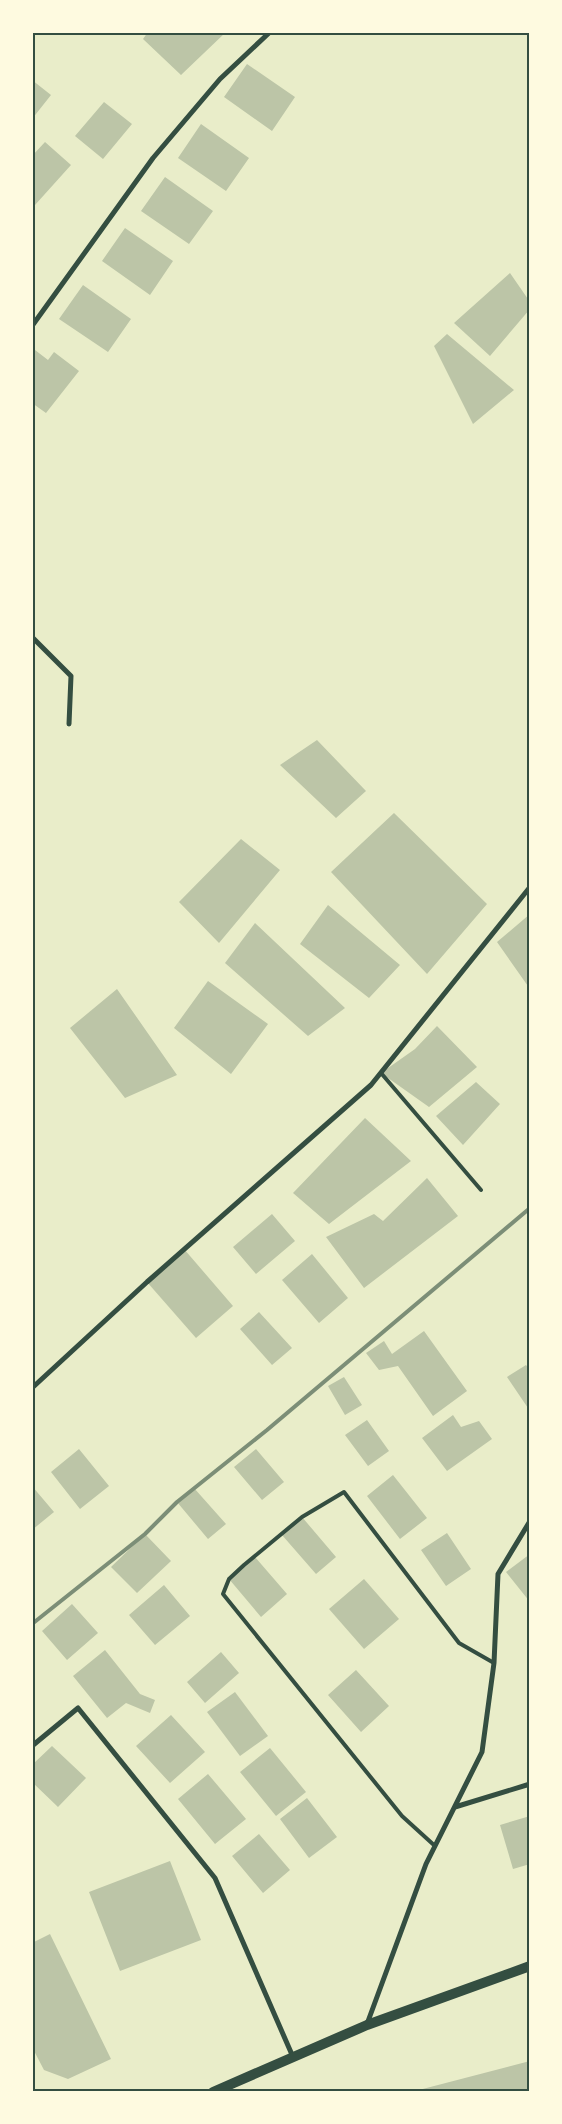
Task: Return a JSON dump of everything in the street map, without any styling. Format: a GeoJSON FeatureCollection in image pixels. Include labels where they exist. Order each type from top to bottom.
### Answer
{"type":"FeatureCollection","features":[{"type":"Feature","properties":{"kind":"main road"},"geometry":{"type":"LineString","coordinates":[[213,2092],[367,2025],[530,1966]]}},
{"type":"Feature","properties":{"kind":"street"},"geometry":{"type":"LineString","coordinates":[[32,326],[153,158],[220,79],[270,32]]}},
{"type":"Feature","properties":{"kind":"street"},"geometry":{"type":"LineString","coordinates":[[32,637],[72,676],[70,724]]}},
{"type":"Feature","properties":{"kind":"street"},"geometry":{"type":"LineString","coordinates":[[32,1388],[154,1276],[371,1086],[530,887]]}},
{"type":"Feature","properties":{"kind":"street"},"geometry":{"type":"LineString","coordinates":[[367,2025],[395,1944],[435,1846],[482,1752],[494,1663],[498,1574],[530,1521]]}},
{"type":"Feature","properties":{"kind":"street"},"geometry":{"type":"LineString","coordinates":[[32,1746],[78,1708],[215,1878],[294,2057]]}},
{"type":"Feature","properties":{"kind":"street"},"geometry":{"type":"LineString","coordinates":[[455,1807],[530,1784]]}},
{"type":"Feature","properties":{"kind":"lane"},"geometry":{"type":"LineString","coordinates":[[381,1073],[481,1190]]}},
{"type":"Feature","properties":{"kind":"lane"},"geometry":{"type":"LineString","coordinates":[[435,1846],[402,1816],[223,1594],[229,1579],[244,1565],[302,1518],[344,1492],[459,1643],[494,1663]]}},
{"type":"Feature","properties":{"kind":"building"},"geometry":{"type":"Polygon","coordinates":[[[148,32],[226,32],[181,75],[143,39],[148,32]]]}},
{"type":"Feature","properties":{"kind":"building"},"geometry":{"type":"Polygon","coordinates":[[[247,64],[295,97],[272,131],[224,97],[247,64]]]}},
{"type":"Feature","properties":{"kind":"building"},"geometry":{"type":"Polygon","coordinates":[[[32,80],[51,95],[32,119],[32,80]]]}},
{"type":"Feature","properties":{"kind":"building"},"geometry":{"type":"Polygon","coordinates":[[[104,102],[132,124],[103,159],[75,136],[104,102]]]}},
{"type":"Feature","properties":{"kind":"building"},"geometry":{"type":"Polygon","coordinates":[[[201,124],[249,158],[226,191],[178,158],[201,124]]]}},
{"type":"Feature","properties":{"kind":"building"},"geometry":{"type":"Polygon","coordinates":[[[45,142],[71,165],[35,205],[32,203],[32,156],[45,142]]]}},
{"type":"Feature","properties":{"kind":"building"},"geometry":{"type":"Polygon","coordinates":[[[165,177],[213,211],[189,244],[141,211],[165,177]]]}},
{"type":"Feature","properties":{"kind":"building"},"geometry":{"type":"Polygon","coordinates":[[[125,228],[173,261],[150,295],[102,261],[125,228]]]}},
{"type":"Feature","properties":{"kind":"building"},"geometry":{"type":"Polygon","coordinates":[[[510,273],[530,302],[530,309],[490,356],[454,323],[510,273]]]}},
{"type":"Feature","properties":{"kind":"building"},"geometry":{"type":"Polygon","coordinates":[[[83,285],[131,319],[108,352],[59,319],[83,285]]]}},
{"type":"Feature","properties":{"kind":"building"},"geometry":{"type":"Polygon","coordinates":[[[447,334],[514,390],[473,424],[434,346],[447,334]]]}},
{"type":"Feature","properties":{"kind":"building"},"geometry":{"type":"Polygon","coordinates":[[[35,350],[48,360],[54,352],[79,371],[46,413],[32,403],[32,353],[35,350]]]}},
{"type":"Feature","properties":{"kind":"building"},"geometry":{"type":"Polygon","coordinates":[[[317,740],[366,791],[336,818],[280,765],[317,740]]]}},
{"type":"Feature","properties":{"kind":"building"},"geometry":{"type":"Polygon","coordinates":[[[394,813],[487,904],[427,974],[331,872],[394,813]]]}},
{"type":"Feature","properties":{"kind":"building"},"geometry":{"type":"Polygon","coordinates":[[[241,839],[280,870],[219,943],[179,902],[241,839]]]}},
{"type":"Feature","properties":{"kind":"building"},"geometry":{"type":"Polygon","coordinates":[[[328,905],[400,965],[369,998],[300,944],[328,905]]]}},
{"type":"Feature","properties":{"kind":"building"},"geometry":{"type":"Polygon","coordinates":[[[530,914],[530,989],[497,942],[530,914]]]}},
{"type":"Feature","properties":{"kind":"building"},"geometry":{"type":"Polygon","coordinates":[[[255,923],[345,1008],[308,1036],[225,963],[255,923]]]}},
{"type":"Feature","properties":{"kind":"building"},"geometry":{"type":"Polygon","coordinates":[[[208,981],[268,1024],[231,1074],[174,1028],[208,981]]]}},
{"type":"Feature","properties":{"kind":"building"},"geometry":{"type":"Polygon","coordinates":[[[117,989],[177,1075],[125,1098],[70,1028],[117,989]]]}},
{"type":"Feature","properties":{"kind":"building"},"geometry":{"type":"Polygon","coordinates":[[[437,1026],[477,1067],[429,1107],[381,1073],[415,1049],[437,1026]]]}},
{"type":"Feature","properties":{"kind":"building"},"geometry":{"type":"Polygon","coordinates":[[[476,1082],[500,1104],[463,1145],[436,1116],[476,1082]]]}},
{"type":"Feature","properties":{"kind":"building"},"geometry":{"type":"Polygon","coordinates":[[[365,1118],[411,1161],[329,1224],[293,1193],[365,1118]]]}},
{"type":"Feature","properties":{"kind":"building"},"geometry":{"type":"Polygon","coordinates":[[[427,1178],[458,1216],[364,1288],[326,1237],[374,1214],[383,1221],[427,1178]]]}},
{"type":"Feature","properties":{"kind":"building"},"geometry":{"type":"Polygon","coordinates":[[[272,1214],[295,1241],[256,1274],[233,1247],[272,1214]]]}},
{"type":"Feature","properties":{"kind":"building"},"geometry":{"type":"Polygon","coordinates":[[[184,1249],[233,1306],[196,1338],[147,1282],[184,1249]]]}},
{"type":"Feature","properties":{"kind":"building"},"geometry":{"type":"Polygon","coordinates":[[[312,1254],[348,1298],[319,1323],[282,1280],[312,1254]]]}},
{"type":"Feature","properties":{"kind":"building"},"geometry":{"type":"Polygon","coordinates":[[[259,1312],[292,1348],[272,1365],[240,1329],[259,1312]]]}},
{"type":"Feature","properties":{"kind":"building"},"geometry":{"type":"Polygon","coordinates":[[[424,1331],[467,1391],[433,1416],[398,1366],[379,1370],[366,1353],[384,1341],[392,1354],[424,1331]]]}},
{"type":"Feature","properties":{"kind":"building"},"geometry":{"type":"Polygon","coordinates":[[[526,1365],[530,1370],[530,1411],[507,1377],[526,1365]]]}},
{"type":"Feature","properties":{"kind":"building"},"geometry":{"type":"Polygon","coordinates":[[[344,1377],[362,1405],[345,1415],[328,1386],[344,1377]]]}},
{"type":"Feature","properties":{"kind":"building"},"geometry":{"type":"Polygon","coordinates":[[[453,1415],[461,1427],[479,1421],[492,1439],[447,1471],[422,1438],[453,1415]]]}},
{"type":"Feature","properties":{"kind":"building"},"geometry":{"type":"Polygon","coordinates":[[[367,1420],[389,1451],[368,1466],[345,1435],[367,1420]]]}},
{"type":"Feature","properties":{"kind":"building"},"geometry":{"type":"Polygon","coordinates":[[[79,1449],[109,1486],[80,1509],[51,1472],[79,1449]]]}},
{"type":"Feature","properties":{"kind":"building"},"geometry":{"type":"Polygon","coordinates":[[[256,1449],[284,1482],[262,1500],[234,1467],[256,1449]]]}},
{"type":"Feature","properties":{"kind":"building"},"geometry":{"type":"Polygon","coordinates":[[[393,1475],[427,1518],[400,1539],[367,1496],[393,1475]]]}},
{"type":"Feature","properties":{"kind":"building"},"geometry":{"type":"Polygon","coordinates":[[[32,1486],[54,1512],[32,1530],[32,1486]]]}},
{"type":"Feature","properties":{"kind":"building"},"geometry":{"type":"Polygon","coordinates":[[[194,1488],[226,1524],[208,1539],[177,1502],[194,1488]]]}},
{"type":"Feature","properties":{"kind":"building"},"geometry":{"type":"Polygon","coordinates":[[[302,1517],[336,1557],[316,1574],[282,1535],[302,1517]]]}},
{"type":"Feature","properties":{"kind":"building"},"geometry":{"type":"Polygon","coordinates":[[[447,1533],[471,1569],[446,1586],[421,1550],[447,1533]]]}},
{"type":"Feature","properties":{"kind":"building"},"geometry":{"type":"Polygon","coordinates":[[[145,1534],[171,1561],[137,1593],[111,1567],[145,1534]]]}},
{"type":"Feature","properties":{"kind":"building"},"geometry":{"type":"Polygon","coordinates":[[[530,1554],[530,1602],[506,1572],[530,1554]]]}},
{"type":"Feature","properties":{"kind":"building"},"geometry":{"type":"Polygon","coordinates":[[[255,1557],[287,1594],[261,1617],[229,1579],[255,1557]]]}},
{"type":"Feature","properties":{"kind":"building"},"geometry":{"type":"Polygon","coordinates":[[[364,1579],[399,1619],[364,1649],[329,1609],[364,1579]]]}},
{"type":"Feature","properties":{"kind":"building"},"geometry":{"type":"Polygon","coordinates":[[[164,1585],[190,1616],[155,1645],[129,1615],[164,1585]]]}},
{"type":"Feature","properties":{"kind":"building"},"geometry":{"type":"Polygon","coordinates":[[[72,1604],[98,1633],[67,1660],[42,1631],[72,1604]]]}},
{"type":"Feature","properties":{"kind":"building"},"geometry":{"type":"Polygon","coordinates":[[[105,1650],[140,1694],[155,1700],[150,1713],[126,1703],[107,1718],[73,1676],[105,1650]]]}},
{"type":"Feature","properties":{"kind":"building"},"geometry":{"type":"Polygon","coordinates":[[[221,1652],[239,1673],[205,1703],[187,1682],[221,1652]]]}},
{"type":"Feature","properties":{"kind":"building"},"geometry":{"type":"Polygon","coordinates":[[[356,1670],[389,1706],[361,1732],[328,1695],[356,1670]]]}},
{"type":"Feature","properties":{"kind":"building"},"geometry":{"type":"Polygon","coordinates":[[[235,1692],[268,1736],[240,1756],[207,1712],[235,1692]]]}},
{"type":"Feature","properties":{"kind":"building"},"geometry":{"type":"Polygon","coordinates":[[[171,1715],[205,1752],[170,1783],[136,1746],[171,1715]]]}},
{"type":"Feature","properties":{"kind":"building"},"geometry":{"type":"Polygon","coordinates":[[[52,1746],[86,1778],[58,1807],[32,1782],[32,1765],[52,1746]]]}},
{"type":"Feature","properties":{"kind":"building"},"geometry":{"type":"Polygon","coordinates":[[[270,1748],[306,1792],[276,1816],[240,1772],[270,1748]]]}},
{"type":"Feature","properties":{"kind":"building"},"geometry":{"type":"Polygon","coordinates":[[[208,1774],[246,1819],[215,1844],[178,1799],[208,1774]]]}},
{"type":"Feature","properties":{"kind":"building"},"geometry":{"type":"Polygon","coordinates":[[[307,1798],[337,1837],[309,1858],[280,1819],[307,1798]]]}},
{"type":"Feature","properties":{"kind":"building"},"geometry":{"type":"Polygon","coordinates":[[[530,1816],[530,1864],[513,1869],[500,1825],[530,1816]]]}},
{"type":"Feature","properties":{"kind":"building"},"geometry":{"type":"Polygon","coordinates":[[[259,1834],[290,1870],[263,1893],[232,1856],[259,1834]]]}},
{"type":"Feature","properties":{"kind":"building"},"geometry":{"type":"Polygon","coordinates":[[[170,1861],[201,1940],[120,1971],[89,1892],[170,1861]]]}},
{"type":"Feature","properties":{"kind":"building"},"geometry":{"type":"Polygon","coordinates":[[[50,1934],[111,2059],[68,2079],[44,2070],[32,2047],[32,1943],[50,1934]]]}},
{"type":"Feature","properties":{"kind":"building"},"geometry":{"type":"Polygon","coordinates":[[[530,2061],[530,2092],[415,2092],[415,2091],[530,2061]]]}},
{"type":"Feature","properties":{"kind":"railway"},"geometry":{"type":"LineString","coordinates":[[32,1624],[145,1534],[177,1502],[267,1430],[530,1208]]}}]}
